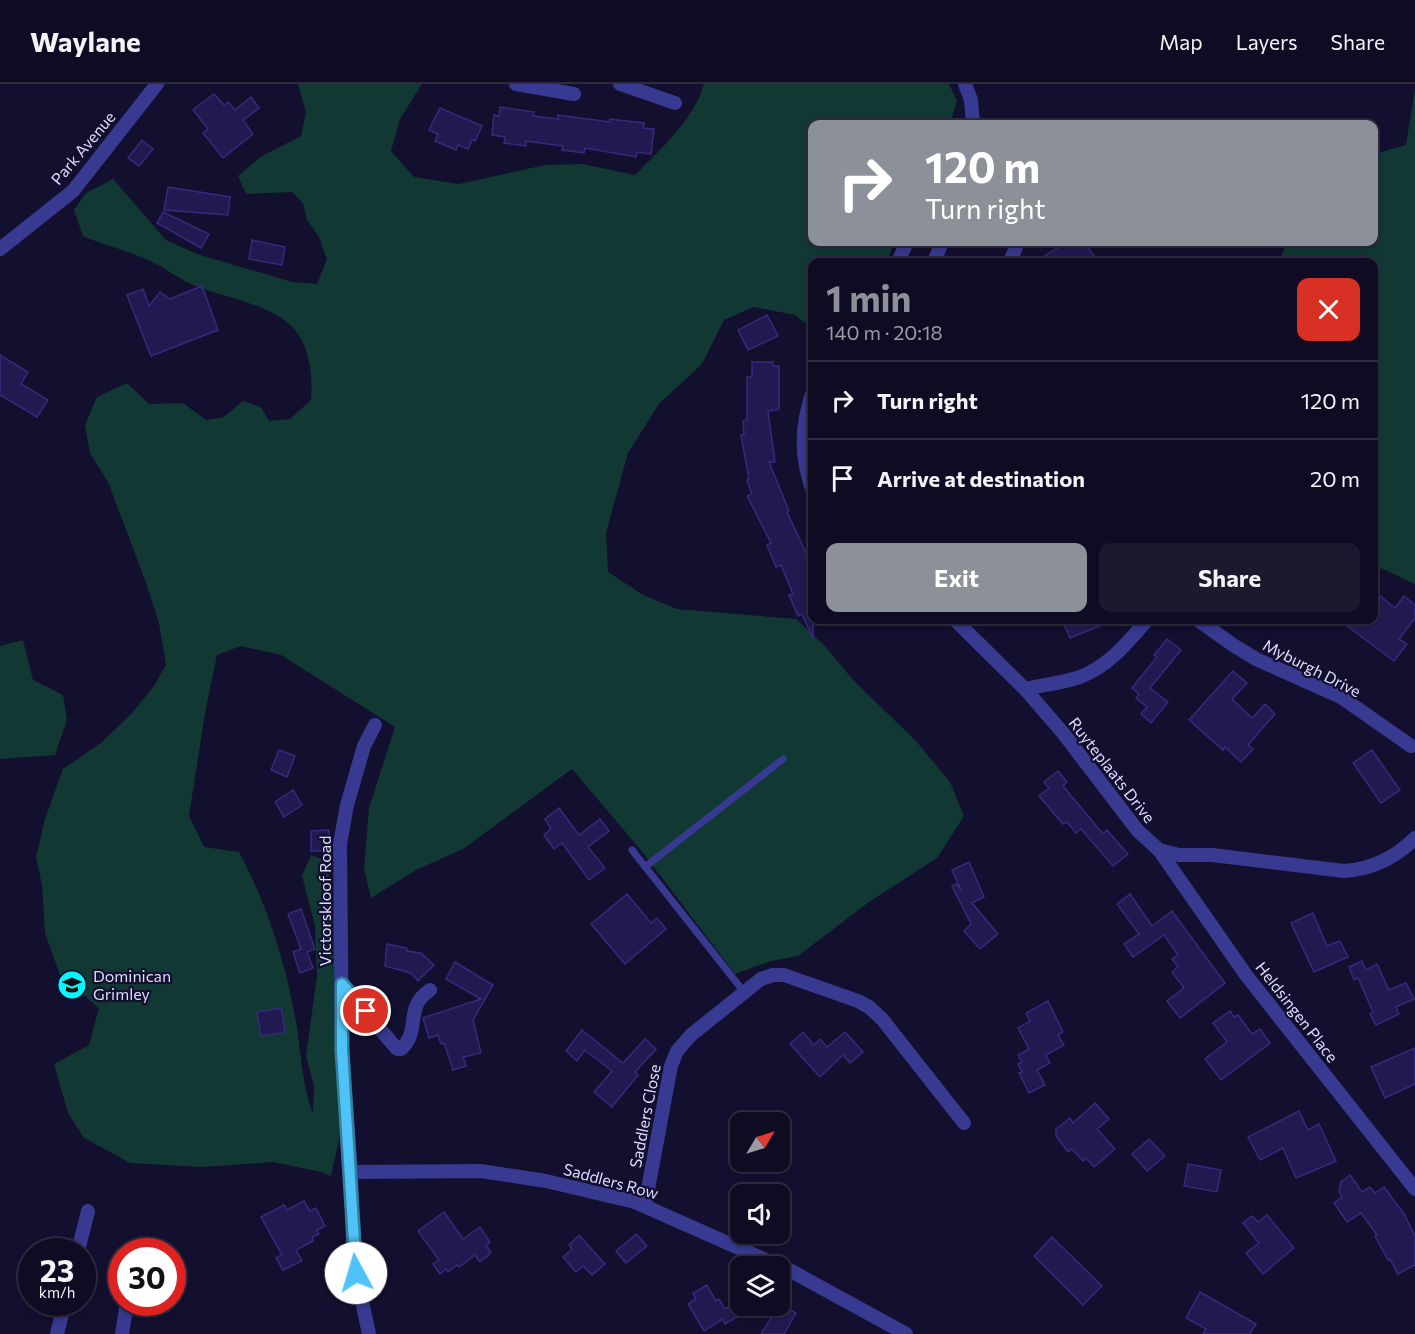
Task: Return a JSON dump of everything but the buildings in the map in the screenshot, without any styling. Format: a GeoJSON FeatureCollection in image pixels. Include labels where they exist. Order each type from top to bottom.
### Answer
{"type":"FeatureCollection","features":[{"type":"Feature","properties":{"kind":"street","name":"Park Avenue"},"geometry":{"type":"LineString","coordinates":[[0,249],[73,191],[157,84]]}},
{"type":"Feature","properties":{"kind":"street"},"geometry":{"type":"LineString","coordinates":[[516,84],[574,94]]}},
{"type":"Feature","properties":{"kind":"street"},"geometry":{"type":"LineString","coordinates":[[620,84],[675,103]]}},
{"type":"Feature","properties":{"kind":"street"},"geometry":{"type":"LineString","coordinates":[[965,84],[971,100],[973,120]]}},
{"type":"Feature","properties":{"kind":"street"},"geometry":{"type":"LineString","coordinates":[[808,409],[803,427],[808,455]]}},
{"type":"Feature","properties":{"kind":"street","name":"Ruyteplaats Drive"},"geometry":{"type":"LineString","coordinates":[[959,624],[1025,689],[1063,733],[1138,831],[1159,850]]}},
{"type":"Feature","properties":{"kind":"street"},"geometry":{"type":"LineString","coordinates":[[1025,689],[1077,678],[1094,670],[1117,654],[1143,624]]}},
{"type":"Feature","properties":{"kind":"street","name":"Myburgh Drive"},"geometry":{"type":"LineString","coordinates":[[1204,624],[1256,659],[1341,697],[1411,746]]}},
{"type":"Feature","properties":{"kind":"street","name":"Victorskloof Road"},"geometry":{"type":"LineString","coordinates":[[369,1334],[354,1258],[351,1172],[342,1050],[341,834],[363,746],[375,725]]}},
{"type":"Feature","properties":{"kind":"street"},"geometry":{"type":"LineString","coordinates":[[1159,850],[1179,855],[1212,855],[1355,870],[1384,862],[1415,838]]}},
{"type":"Feature","properties":{"kind":"street","name":"Heldsingen Place"},"geometry":{"type":"LineString","coordinates":[[1159,850],[1246,975],[1415,1190]]}},
{"type":"Feature","properties":{"kind":"street","name":"Saddlers Close"},"geometry":{"type":"LineString","coordinates":[[645,1205],[674,1057],[683,1042],[691,1035],[761,979],[773,975],[784,975],[869,1006],[882,1019],[964,1124]]}},
{"type":"Feature","properties":{"kind":"street"},"geometry":{"type":"LineString","coordinates":[[342,984],[397,1049],[406,1044],[412,1032],[416,1004],[430,990]]}},
{"type":"Feature","properties":{"kind":"street","name":"Saddlers Row"},"geometry":{"type":"LineString","coordinates":[[351,1172],[481,1171],[546,1181],[645,1205],[794,1272],[906,1334]]}},
{"type":"Feature","properties":{"kind":"street"},"geometry":{"type":"LineString","coordinates":[[81,1238],[88,1211]]}},
{"type":"Feature","properties":{"kind":"street"},"geometry":{"type":"LineString","coordinates":[[57,1334],[62,1316]]}},
{"type":"Feature","properties":{"kind":"street"},"geometry":{"type":"LineString","coordinates":[[122,1334],[125,1316]]}},
{"type":"Feature","properties":{"kind":"lane"},"geometry":{"type":"LineString","coordinates":[[645,867],[783,759]]}},
{"type":"Feature","properties":{"kind":"lane"},"geometry":{"type":"LineString","coordinates":[[632,850],[744,992]]}},
{"type":"Feature","properties":{"kind":"green space"},"geometry":{"type":"Polygon","coordinates":[[[298,84],[422,84],[400,119],[391,151],[414,177],[459,184],[545,165],[582,164],[635,175],[685,121],[704,84],[949,84],[957,101],[951,120],[808,120],[808,246],[893,246],[888,258],[808,258],[808,325],[795,315],[754,307],[724,320],[702,364],[659,404],[628,453],[606,533],[608,572],[643,595],[677,609],[796,619],[824,645],[854,681],[916,741],[950,782],[964,816],[937,858],[869,902],[798,956],[771,961],[735,974],[640,849],[572,769],[463,849],[416,870],[371,898],[364,869],[369,808],[395,727],[281,655],[241,646],[217,655],[205,713],[189,816],[204,847],[239,852],[259,894],[288,982],[305,1082],[313,1114],[314,1086],[306,1056],[317,976],[315,926],[302,876],[311,855],[326,861],[336,918],[343,1100],[339,1140],[331,1176],[273,1162],[204,1167],[130,1163],[84,1138],[68,1113],[54,1064],[89,1045],[99,1008],[60,975],[45,933],[42,885],[36,857],[45,819],[63,769],[101,743],[132,713],[154,686],[166,665],[159,623],[145,580],[108,482],[90,453],[85,425],[97,397],[127,383],[149,404],[183,403],[206,420],[224,417],[243,401],[261,407],[269,421],[290,419],[311,400],[311,372],[304,345],[286,321],[263,308],[190,284],[144,258],[83,236],[74,210],[86,193],[113,179],[166,240],[197,254],[292,282],[317,284],[327,259],[319,237],[307,220],[303,203],[292,192],[246,194],[238,176],[262,156],[301,136],[306,112],[298,84]]]}},
{"type":"Feature","properties":{"kind":"green space"},"geometry":{"type":"Polygon","coordinates":[[[1415,89],[1415,584],[1378,567],[1378,258],[1281,258],[1285,246],[1378,246],[1378,153],[1406,145],[1415,89]]]}},
{"type":"Feature","properties":{"kind":"green space"},"geometry":{"type":"Polygon","coordinates":[[[23,640],[33,680],[63,695],[67,720],[55,755],[0,759],[0,646],[23,640]]]}},
{"type":"Feature","properties":{"kind":"place","name":"Dominican Grimley"},"geometry":{"type":"Point","coordinates":[72,985]}},
{"type":"Feature","properties":{"kind":"route"},"geometry":{"type":"LineString","coordinates":[[356,1273],[342,1050],[342,984],[366,1011]]}}]}
